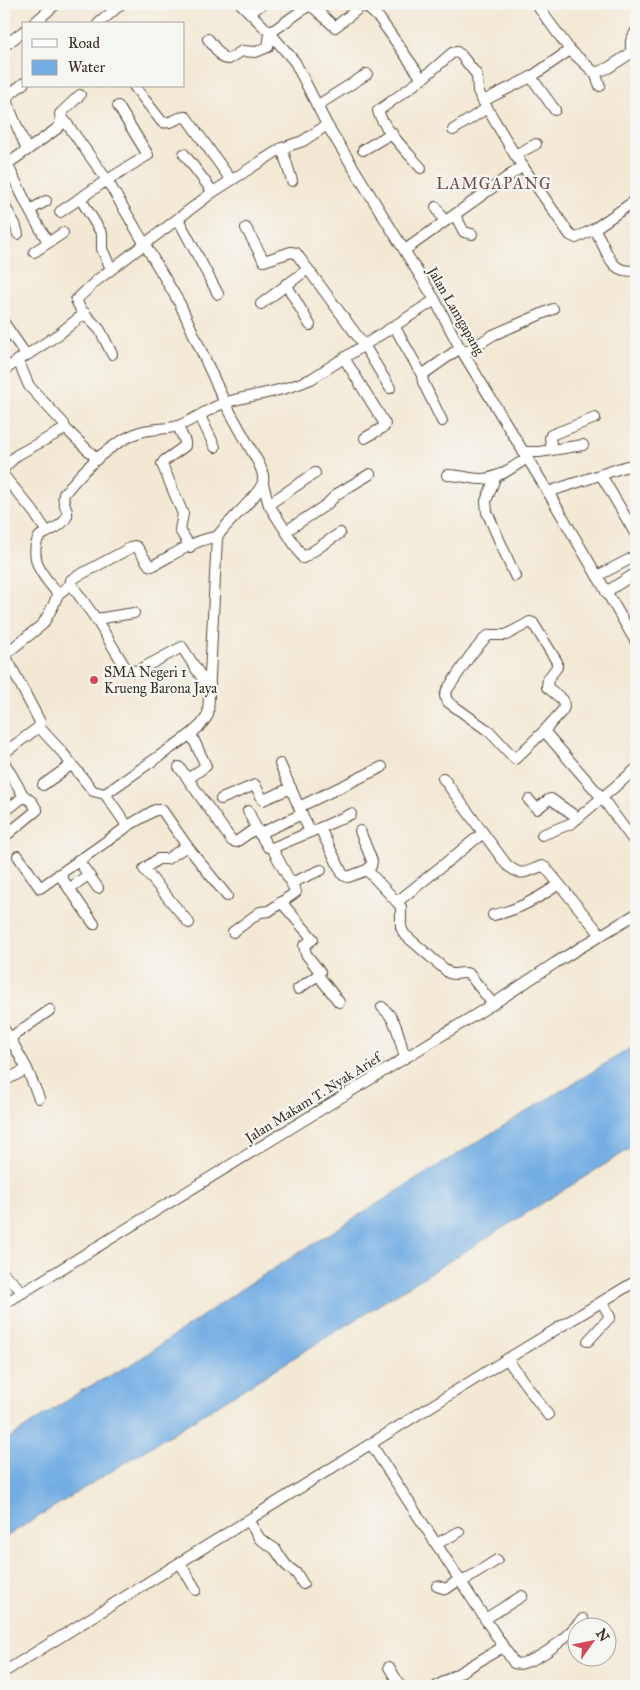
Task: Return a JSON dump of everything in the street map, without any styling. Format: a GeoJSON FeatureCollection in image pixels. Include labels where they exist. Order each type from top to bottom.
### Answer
{"type":"FeatureCollection","features":[{"type":"Feature","properties":{"kind":"street"},"geometry":{"type":"LineString","coordinates":[[35,22],[56,4]]}},
{"type":"Feature","properties":{"kind":"street"},"geometry":{"type":"LineString","coordinates":[[100,22],[118,4]]}},
{"type":"Feature","properties":{"kind":"street","name":"Jalan Lamgapang"},"geometry":{"type":"LineString","coordinates":[[240,4],[270,33],[295,62],[327,125],[435,300],[462,350],[636,639]]}},
{"type":"Feature","properties":{"kind":"street"},"geometry":{"type":"LineString","coordinates":[[250,12],[262,4]]}},
{"type":"Feature","properties":{"kind":"street"},"geometry":{"type":"LineString","coordinates":[[208,39],[221,56],[226,59],[242,51],[256,52],[268,47],[270,33],[308,6],[314,8],[335,27],[364,4],[380,19],[422,79]]}},
{"type":"Feature","properties":{"kind":"street"},"geometry":{"type":"LineString","coordinates":[[536,4],[570,50],[594,74],[600,86]]}},
{"type":"Feature","properties":{"kind":"street"},"geometry":{"type":"LineString","coordinates":[[594,74],[608,68],[631,53],[631,42],[636,31]]}},
{"type":"Feature","properties":{"kind":"street"},"geometry":{"type":"LineString","coordinates":[[4,46],[22,32]]}},
{"type":"Feature","properties":{"kind":"street"},"geometry":{"type":"LineString","coordinates":[[453,130],[485,105],[570,50]]}},
{"type":"Feature","properties":{"kind":"street"},"geometry":{"type":"LineString","coordinates":[[421,168],[392,133],[378,111],[422,79],[453,52],[457,52],[477,75],[478,91],[515,156],[573,238],[594,229],[636,200]]}},
{"type":"Feature","properties":{"kind":"street"},"geometry":{"type":"LineString","coordinates":[[318,105],[367,74]]}},
{"type":"Feature","properties":{"kind":"street"},"geometry":{"type":"LineString","coordinates":[[531,76],[555,110]]}},
{"type":"Feature","properties":{"kind":"street"},"geometry":{"type":"LineString","coordinates":[[22,84],[4,97],[27,150]]}},
{"type":"Feature","properties":{"kind":"street"},"geometry":{"type":"LineString","coordinates":[[136,88],[162,122],[172,122],[182,116],[186,116],[231,180]]}},
{"type":"Feature","properties":{"kind":"street"},"geometry":{"type":"LineString","coordinates":[[48,242],[5,164],[60,126],[60,114],[80,95]]}},
{"type":"Feature","properties":{"kind":"street"},"geometry":{"type":"LineString","coordinates":[[60,212],[148,155],[118,106]]}},
{"type":"Feature","properties":{"kind":"street"},"geometry":{"type":"LineString","coordinates":[[39,727],[93,792],[105,794],[191,734],[200,725],[208,715],[217,537],[223,528],[258,491],[262,484],[263,475],[258,462],[225,403],[183,310],[107,180],[60,114]]}},
{"type":"Feature","properties":{"kind":"street"},"geometry":{"type":"LineString","coordinates":[[112,354],[102,334],[78,307],[76,300],[111,269],[213,192],[282,148],[303,142],[327,125]]}},
{"type":"Feature","properties":{"kind":"street"},"geometry":{"type":"LineString","coordinates":[[363,150],[392,133]]}},
{"type":"Feature","properties":{"kind":"street"},"geometry":{"type":"LineString","coordinates":[[515,156],[536,144]]}},
{"type":"Feature","properties":{"kind":"street"},"geometry":{"type":"LineString","coordinates":[[282,148],[292,181]]}},
{"type":"Feature","properties":{"kind":"street"},"geometry":{"type":"LineString","coordinates":[[184,154],[213,192]]}},
{"type":"Feature","properties":{"kind":"street"},"geometry":{"type":"LineString","coordinates":[[404,250],[523,166]]}},
{"type":"Feature","properties":{"kind":"street"},"geometry":{"type":"LineString","coordinates":[[404,250],[523,166]]}},
{"type":"Feature","properties":{"kind":"street"},"geometry":{"type":"LineString","coordinates":[[80,198],[102,234],[102,248],[111,269]]}},
{"type":"Feature","properties":{"kind":"street"},"geometry":{"type":"LineString","coordinates":[[4,205],[17,229],[30,212],[46,201]]}},
{"type":"Feature","properties":{"kind":"street"},"geometry":{"type":"LineString","coordinates":[[436,207],[444,222]]}},
{"type":"Feature","properties":{"kind":"street"},"geometry":{"type":"LineString","coordinates":[[455,214],[464,232],[472,234]]}},
{"type":"Feature","properties":{"kind":"street"},"geometry":{"type":"LineString","coordinates":[[178,220],[218,294]]}},
{"type":"Feature","properties":{"kind":"street"},"geometry":{"type":"LineString","coordinates":[[246,228],[264,261],[294,252],[364,345],[390,388]]}},
{"type":"Feature","properties":{"kind":"street"},"geometry":{"type":"LineString","coordinates":[[594,229],[613,264],[622,270],[636,270]]}},
{"type":"Feature","properties":{"kind":"street"},"geometry":{"type":"LineString","coordinates":[[34,252],[63,233]]}},
{"type":"Feature","properties":{"kind":"street"},"geometry":{"type":"LineString","coordinates":[[261,304],[308,269]]}},
{"type":"Feature","properties":{"kind":"street"},"geometry":{"type":"LineString","coordinates":[[286,284],[310,325]]}},
{"type":"Feature","properties":{"kind":"street"},"geometry":{"type":"LineString","coordinates":[[58,594],[36,561],[37,540],[66,518],[68,513],[62,500],[64,494],[97,459],[138,432],[162,430],[178,426],[225,403],[294,387],[318,375],[435,300]]}},
{"type":"Feature","properties":{"kind":"street"},"geometry":{"type":"LineString","coordinates":[[422,375],[462,350],[553,309]]}},
{"type":"Feature","properties":{"kind":"street"},"geometry":{"type":"LineString","coordinates":[[4,370],[59,334],[85,313]]}},
{"type":"Feature","properties":{"kind":"street"},"geometry":{"type":"LineString","coordinates":[[4,323],[22,358],[28,386],[65,428],[97,459]]}},
{"type":"Feature","properties":{"kind":"street"},"geometry":{"type":"LineString","coordinates":[[394,326],[422,375],[423,382],[442,421]]}},
{"type":"Feature","properties":{"kind":"street"},"geometry":{"type":"LineString","coordinates":[[344,358],[384,424],[384,427],[364,438]]}},
{"type":"Feature","properties":{"kind":"street"},"geometry":{"type":"LineString","coordinates":[[200,416],[215,447]]}},
{"type":"Feature","properties":{"kind":"street"},"geometry":{"type":"LineString","coordinates":[[552,450],[551,436],[595,418]]}},
{"type":"Feature","properties":{"kind":"street"},"geometry":{"type":"LineString","coordinates":[[178,426],[185,446],[162,464],[183,514],[180,530],[190,547]]}},
{"type":"Feature","properties":{"kind":"street"},"geometry":{"type":"LineString","coordinates":[[4,468],[17,455],[65,428]]}},
{"type":"Feature","properties":{"kind":"street"},"geometry":{"type":"LineString","coordinates":[[447,475],[460,475],[480,479],[496,476],[525,455],[583,445]]}},
{"type":"Feature","properties":{"kind":"street"},"geometry":{"type":"LineString","coordinates":[[548,492],[627,466],[636,472]]}},
{"type":"Feature","properties":{"kind":"street"},"geometry":{"type":"LineString","coordinates":[[269,504],[315,473]]}},
{"type":"Feature","properties":{"kind":"street"},"geometry":{"type":"LineString","coordinates":[[286,531],[326,505],[337,494],[370,474]]}},
{"type":"Feature","properties":{"kind":"street"},"geometry":{"type":"LineString","coordinates":[[601,475],[635,532]]}},
{"type":"Feature","properties":{"kind":"street"},"geometry":{"type":"LineString","coordinates":[[4,476],[47,532]]}},
{"type":"Feature","properties":{"kind":"street"},"geometry":{"type":"LineString","coordinates":[[496,476],[486,502],[487,512],[515,576]]}},
{"type":"Feature","properties":{"kind":"street"},"geometry":{"type":"LineString","coordinates":[[262,484],[269,504],[303,558],[340,533]]}},
{"type":"Feature","properties":{"kind":"street"},"geometry":{"type":"LineString","coordinates":[[4,753],[39,727],[40,722],[38,714],[4,654],[43,624],[54,606],[58,594],[71,584],[71,580],[134,546],[149,565],[152,566],[190,547],[217,537]]}},
{"type":"Feature","properties":{"kind":"street"},"geometry":{"type":"LineString","coordinates":[[597,576],[636,556]]}},
{"type":"Feature","properties":{"kind":"street"},"geometry":{"type":"LineString","coordinates":[[606,592],[636,573]]}},
{"type":"Feature","properties":{"kind":"street"},"geometry":{"type":"LineString","coordinates":[[71,584],[96,619],[127,670],[136,671],[182,647],[204,682],[210,684]]}},
{"type":"Feature","properties":{"kind":"street"},"geometry":{"type":"LineString","coordinates":[[96,619],[134,613]]}},
{"type":"Feature","properties":{"kind":"street"},"geometry":{"type":"LineString","coordinates":[[531,622],[534,623],[558,665],[548,679],[547,687],[563,700],[564,706],[562,711],[544,731],[514,759],[490,732],[446,699],[447,690],[456,676],[470,656],[488,636],[506,635],[531,622]]}},
{"type":"Feature","properties":{"kind":"street"},"geometry":{"type":"LineString","coordinates":[[544,731],[602,798],[636,844]]}},
{"type":"Feature","properties":{"kind":"street"},"geometry":{"type":"LineString","coordinates":[[188,779],[206,766],[191,734]]}},
{"type":"Feature","properties":{"kind":"street"},"geometry":{"type":"LineString","coordinates":[[4,762],[23,795],[32,802],[37,810],[4,837]]}},
{"type":"Feature","properties":{"kind":"street"},"geometry":{"type":"LineString","coordinates":[[43,785],[71,764]]}},
{"type":"Feature","properties":{"kind":"street"},"geometry":{"type":"LineString","coordinates":[[280,764],[301,810],[343,875],[348,877],[371,866],[372,861],[360,831]]}},
{"type":"Feature","properties":{"kind":"street"},"geometry":{"type":"LineString","coordinates":[[180,767],[232,841],[236,842],[382,767]]}},
{"type":"Feature","properties":{"kind":"street"},"geometry":{"type":"LineString","coordinates":[[542,835],[572,823],[636,769]]}},
{"type":"Feature","properties":{"kind":"street"},"geometry":{"type":"LineString","coordinates":[[443,778],[506,864],[513,870],[521,873],[527,873],[542,866],[546,868],[601,935]]}},
{"type":"Feature","properties":{"kind":"street"},"geometry":{"type":"LineString","coordinates":[[221,799],[256,785],[263,800],[290,788]]}},
{"type":"Feature","properties":{"kind":"street"},"geometry":{"type":"LineString","coordinates":[[105,794],[124,821],[126,827]]}},
{"type":"Feature","properties":{"kind":"street"},"geometry":{"type":"LineString","coordinates":[[4,812],[22,798],[23,795]]}},
{"type":"Feature","properties":{"kind":"street"},"geometry":{"type":"LineString","coordinates":[[529,800],[537,809],[551,799],[578,818]]}},
{"type":"Feature","properties":{"kind":"street"},"geometry":{"type":"LineString","coordinates":[[18,856],[40,888],[126,827],[155,810],[162,810],[187,846],[227,896]]}},
{"type":"Feature","properties":{"kind":"street"},"geometry":{"type":"LineString","coordinates":[[233,932],[260,912],[269,911],[296,892],[272,848],[268,847],[258,831],[248,810]]}},
{"type":"Feature","properties":{"kind":"street"},"geometry":{"type":"LineString","coordinates":[[272,848],[351,814]]}},
{"type":"Feature","properties":{"kind":"street"},"geometry":{"type":"LineString","coordinates":[[397,902],[483,833]]}},
{"type":"Feature","properties":{"kind":"street"},"geometry":{"type":"LineString","coordinates":[[187,846],[166,859],[158,859],[144,869],[189,923]]}},
{"type":"Feature","properties":{"kind":"street"},"geometry":{"type":"LineString","coordinates":[[78,860],[98,888]]}},
{"type":"Feature","properties":{"kind":"street"},"geometry":{"type":"LineString","coordinates":[[291,883],[321,870]]}},
{"type":"Feature","properties":{"kind":"street"},"geometry":{"type":"LineString","coordinates":[[366,870],[401,907],[401,927],[407,938],[449,973],[454,975],[469,974],[493,1004]]}},
{"type":"Feature","properties":{"kind":"street"},"geometry":{"type":"LineString","coordinates":[[59,874],[94,924]]}},
{"type":"Feature","properties":{"kind":"street"},"geometry":{"type":"LineString","coordinates":[[69,889],[88,875]]}},
{"type":"Feature","properties":{"kind":"street"},"geometry":{"type":"LineString","coordinates":[[493,914],[504,913],[543,895],[559,884]]}},
{"type":"Feature","properties":{"kind":"street"},"geometry":{"type":"LineString","coordinates":[[281,902],[313,939],[304,946],[306,954],[320,972],[318,975],[339,1002]]}},
{"type":"Feature","properties":{"kind":"street","name":"Jalan Makam T. Nyak Arief"},"geometry":{"type":"LineString","coordinates":[[4,1304],[636,914]]}},
{"type":"Feature","properties":{"kind":"street"},"geometry":{"type":"LineString","coordinates":[[298,988],[318,975]]}},
{"type":"Feature","properties":{"kind":"street"},"geometry":{"type":"LineString","coordinates":[[382,1007],[395,1021],[405,1057]]}},
{"type":"Feature","properties":{"kind":"street"},"geometry":{"type":"LineString","coordinates":[[39,1098],[27,1069],[7,1033],[50,1010]]}},
{"type":"Feature","properties":{"kind":"street"},"geometry":{"type":"LineString","coordinates":[[4,1081],[27,1069]]}},
{"type":"Feature","properties":{"kind":"street"},"geometry":{"type":"LineString","coordinates":[[4,1274],[23,1292]]}},
{"type":"Feature","properties":{"kind":"street"},"geometry":{"type":"LineString","coordinates":[[4,1672],[180,1563],[376,1451],[606,1308],[633,1288]]}},
{"type":"Feature","properties":{"kind":"street"},"geometry":{"type":"LineString","coordinates":[[588,1341],[608,1321],[606,1308]]}},
{"type":"Feature","properties":{"kind":"street"},"geometry":{"type":"LineString","coordinates":[[512,1366],[548,1415]]}},
{"type":"Feature","properties":{"kind":"street"},"geometry":{"type":"LineString","coordinates":[[376,1451],[514,1663],[520,1664],[541,1656],[554,1648],[568,1634]]}},
{"type":"Feature","properties":{"kind":"street"},"geometry":{"type":"LineString","coordinates":[[249,1523],[260,1539],[275,1549],[286,1565],[297,1574],[303,1584]]}},
{"type":"Feature","properties":{"kind":"street"},"geometry":{"type":"LineString","coordinates":[[436,1544],[459,1532]]}},
{"type":"Feature","properties":{"kind":"street"},"geometry":{"type":"LineString","coordinates":[[438,1586],[446,1589],[497,1560]]}},
{"type":"Feature","properties":{"kind":"street"},"geometry":{"type":"LineString","coordinates":[[180,1563],[191,1582]]}},
{"type":"Feature","properties":{"kind":"street"},"geometry":{"type":"LineString","coordinates":[[485,1619],[522,1596]]}},
{"type":"Feature","properties":{"kind":"street"},"geometry":{"type":"LineString","coordinates":[[437,1686],[503,1647]]}},
{"type":"Feature","properties":{"kind":"street"},"geometry":{"type":"LineString","coordinates":[[389,1667],[400,1686]]}},
{"type":"Feature","properties":{"kind":"water"},"geometry":{"type":"Polygon","coordinates":[[[636,1045],[636,1145],[4,1538],[4,1442],[81,1391],[134,1363],[246,1286],[636,1045]]]}},
{"type":"Feature","properties":{"kind":"place","name":"SMA Negeri 1 Krueng Barona Jaya"},"geometry":{"type":"Point","coordinates":[94,680]}},
{"type":"Feature","properties":{"kind":"district","name":"LAMGAPANG"},"geometry":{"type":"Point","coordinates":[494,183]}}]}
